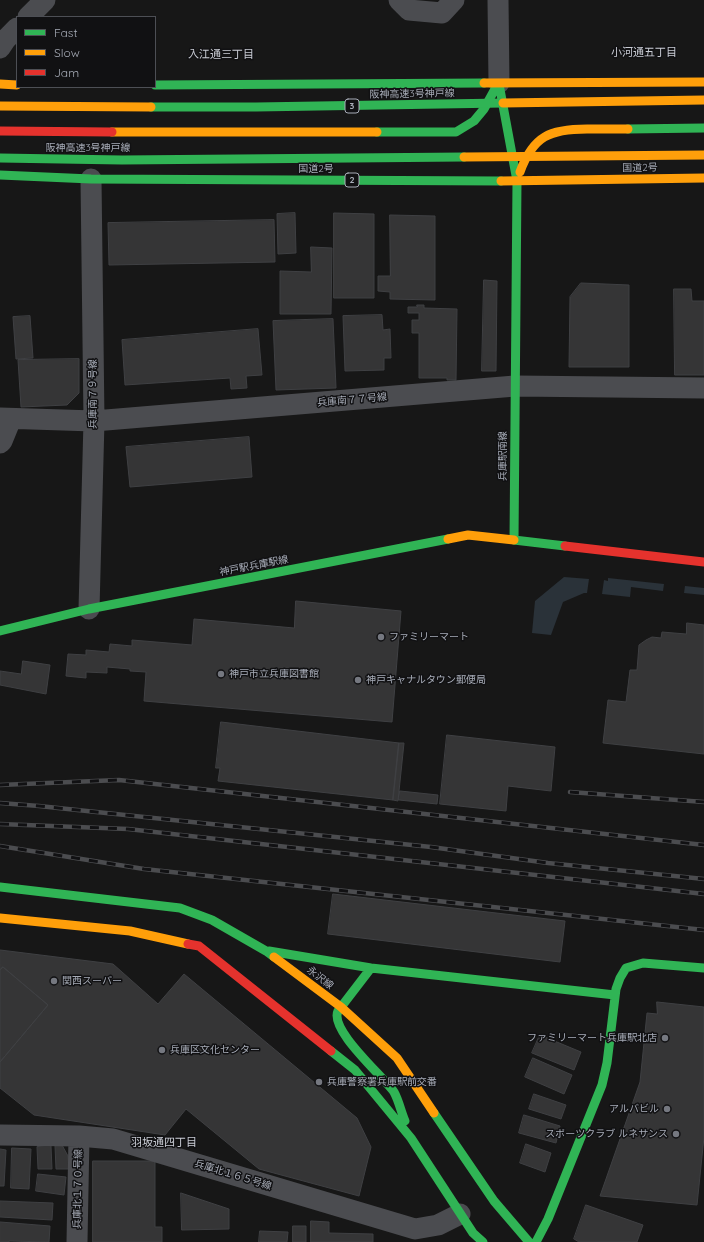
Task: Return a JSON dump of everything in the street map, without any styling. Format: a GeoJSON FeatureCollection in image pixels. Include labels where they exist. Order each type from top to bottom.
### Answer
{"type":"FeatureCollection","features":[{"type":"Feature","properties":{"kind":"main road"},"geometry":{"type":"LineString","coordinates":[[156,85],[704,82]]}},
{"type":"Feature","properties":{"kind":"main road"},"geometry":{"type":"LineString","coordinates":[[0,131],[456,132],[474,121],[484,109],[499,83]]}},
{"type":"Feature","properties":{"kind":"main road"},"geometry":{"type":"LineString","coordinates":[[499,83],[517,181]]}},
{"type":"Feature","properties":{"kind":"main road"},"geometry":{"type":"LineString","coordinates":[[0,84],[16,85]]}},
{"type":"Feature","properties":{"kind":"main road","name":"阪神高速3号神戸線"},"geometry":{"type":"LineString","coordinates":[[0,106],[256,107],[704,100]]}},
{"type":"Feature","properties":{"kind":"main road"},"geometry":{"type":"LineString","coordinates":[[517,181],[524,161],[536,144],[550,134],[566,129],[704,128]]}},
{"type":"Feature","properties":{"kind":"main road","name":"阪神高速3号神戸線"},"geometry":{"type":"LineString","coordinates":[[0,158],[122,160],[704,155]]}},
{"type":"Feature","properties":{"kind":"main road","name":"国道2号"},"geometry":{"type":"LineString","coordinates":[[0,175],[91,180],[517,181],[704,178]]}},
{"type":"Feature","properties":{"kind":"main road","name":"兵庫駅南線"},"geometry":{"type":"LineString","coordinates":[[514,540],[517,181]]}},
{"type":"Feature","properties":{"kind":"main road","name":"神戸駅兵庫駅線"},"geometry":{"type":"LineString","coordinates":[[0,631],[90,609],[468,535],[514,540]]}},
{"type":"Feature","properties":{"kind":"main road"},"geometry":{"type":"LineString","coordinates":[[514,540],[704,562]]}},
{"type":"Feature","properties":{"kind":"main road","name":"永沢線"},"geometry":{"type":"LineString","coordinates":[[0,887],[180,908],[212,920],[266,951],[341,1007],[396,1058],[494,1200],[529,1242]]}},
{"type":"Feature","properties":{"kind":"main road"},"geometry":{"type":"LineString","coordinates":[[0,918],[130,931],[199,946],[356,1070],[411,1138],[473,1233],[483,1242]]}},
{"type":"Feature","properties":{"kind":"main road"},"geometry":{"type":"LineString","coordinates":[[266,951],[371,968],[615,995]]}},
{"type":"Feature","properties":{"kind":"main road"},"geometry":{"type":"LineString","coordinates":[[536,1242],[548,1218],[602,1085],[607,1063],[617,983],[623,972],[626,968],[637,964],[704,968]]}},
{"type":"Feature","properties":{"kind":"main road"},"geometry":{"type":"LineString","coordinates":[[371,968],[360,979],[336,1013],[337,1023],[346,1036],[394,1093],[411,1138]]}},
{"type":"Feature","properties":{"kind":"street"},"geometry":{"type":"LineString","coordinates":[[29,16],[45,0]]}},
{"type":"Feature","properties":{"kind":"street"},"geometry":{"type":"LineString","coordinates":[[399,0],[409,10],[442,13],[454,0]]}},
{"type":"Feature","properties":{"kind":"street"},"geometry":{"type":"LineString","coordinates":[[498,0],[499,83]]}},
{"type":"Feature","properties":{"kind":"street"},"geometry":{"type":"LineString","coordinates":[[0,48],[16,29]]}},
{"type":"Feature","properties":{"kind":"street","name":"兵庫南７９号線"},"geometry":{"type":"LineString","coordinates":[[90,609],[94,421],[91,180]]}},
{"type":"Feature","properties":{"kind":"street","name":"兵庫南７７号線"},"geometry":{"type":"LineString","coordinates":[[5,419],[94,421],[515,386],[704,388]]}},
{"type":"Feature","properties":{"kind":"street"},"geometry":{"type":"LineString","coordinates":[[0,443],[2,441],[5,419]]}},
{"type":"Feature","properties":{"kind":"street","name":"兵庫北１６５号線"},"geometry":{"type":"LineString","coordinates":[[0,1135],[79,1136],[113,1139],[415,1229],[438,1225],[460,1214]]}},
{"type":"Feature","properties":{"kind":"street","name":"兵庫北１７０号線"},"geometry":{"type":"LineString","coordinates":[[77,1242],[79,1136]]}},
{"type":"Feature","properties":{"kind":"shaded area"},"geometry":{"type":"Polygon","coordinates":[[[564,577],[589,579],[587,593],[563,602],[551,635],[532,633],[535,601],[564,577]]]}},
{"type":"Feature","properties":{"kind":"shaded area"},"geometry":{"type":"Polygon","coordinates":[[[608,578],[664,584],[663,591],[631,587],[630,597],[602,594],[604,580],[608,581],[608,578]]]}},
{"type":"Feature","properties":{"kind":"shaded area"},"geometry":{"type":"Polygon","coordinates":[[[685,586],[704,588],[704,595],[684,593],[685,586]]]}},
{"type":"Feature","properties":{"kind":"building"},"geometry":{"type":"Polygon","coordinates":[[[295,213],[296,253],[278,254],[277,214],[295,213]]]}},
{"type":"Feature","properties":{"kind":"building"},"geometry":{"type":"Polygon","coordinates":[[[334,213],[374,214],[374,298],[334,298],[334,213]]]}},
{"type":"Feature","properties":{"kind":"building"},"geometry":{"type":"Polygon","coordinates":[[[390,215],[435,216],[435,300],[390,299],[390,292],[378,291],[378,276],[390,276],[390,215]]]}},
{"type":"Feature","properties":{"kind":"building"},"geometry":{"type":"Polygon","coordinates":[[[274,220],[275,262],[109,265],[108,223],[274,220]]]}},
{"type":"Feature","properties":{"kind":"building"},"geometry":{"type":"Polygon","coordinates":[[[311,247],[332,248],[331,314],[280,314],[280,271],[311,272],[311,247]]]}},
{"type":"Feature","properties":{"kind":"building"},"geometry":{"type":"Polygon","coordinates":[[[484,280],[497,281],[496,371],[482,371],[484,280]]]}},
{"type":"Feature","properties":{"kind":"building"},"geometry":{"type":"Polygon","coordinates":[[[581,283],[629,285],[629,367],[569,367],[570,297],[581,283]]]}},
{"type":"Feature","properties":{"kind":"building"},"geometry":{"type":"Polygon","coordinates":[[[674,289],[691,289],[692,301],[704,301],[704,375],[675,375],[674,289]]]}},
{"type":"Feature","properties":{"kind":"building"},"geometry":{"type":"Polygon","coordinates":[[[417,305],[424,305],[424,308],[457,309],[456,380],[447,380],[447,378],[419,378],[419,333],[412,333],[412,320],[419,320],[419,313],[408,313],[408,307],[417,307],[417,305]]]}},
{"type":"Feature","properties":{"kind":"building"},"geometry":{"type":"Polygon","coordinates":[[[382,315],[383,330],[390,329],[391,358],[384,358],[384,370],[345,371],[343,316],[382,315]]]}},
{"type":"Feature","properties":{"kind":"building"},"geometry":{"type":"Polygon","coordinates":[[[30,316],[33,358],[16,359],[13,317],[30,316]]]}},
{"type":"Feature","properties":{"kind":"building"},"geometry":{"type":"Polygon","coordinates":[[[333,319],[336,388],[276,390],[273,321],[333,319]]]}},
{"type":"Feature","properties":{"kind":"building"},"geometry":{"type":"Polygon","coordinates":[[[258,329],[262,375],[246,376],[247,388],[231,389],[230,378],[125,385],[122,340],[258,329]]]}},
{"type":"Feature","properties":{"kind":"building"},"geometry":{"type":"Polygon","coordinates":[[[79,359],[79,393],[67,405],[21,407],[18,360],[79,359]]]}},
{"type":"Feature","properties":{"kind":"building"},"geometry":{"type":"Polygon","coordinates":[[[249,437],[252,477],[130,487],[126,447],[249,437]]]}},
{"type":"Feature","properties":{"kind":"building"},"geometry":{"type":"Polygon","coordinates":[[[296,601],[401,611],[392,722],[144,701],[146,672],[130,671],[130,669],[107,667],[107,673],[86,672],[86,678],[66,676],[68,654],[86,655],[86,650],[109,652],[110,644],[132,646],[132,640],[192,645],[194,619],[294,628],[296,601]]]}},
{"type":"Feature","properties":{"kind":"building"},"geometry":{"type":"Polygon","coordinates":[[[687,623],[704,625],[704,754],[603,743],[608,700],[626,702],[630,670],[637,670],[639,645],[652,637],[661,638],[662,632],[686,634],[687,623]]]}},
{"type":"Feature","properties":{"kind":"building"},"geometry":{"type":"Polygon","coordinates":[[[23,661],[50,665],[46,694],[0,685],[0,671],[21,674],[23,661]]]}},
{"type":"Feature","properties":{"kind":"building"},"geometry":{"type":"Polygon","coordinates":[[[221,722],[399,743],[393,800],[218,781],[220,768],[216,768],[221,722]]]}},
{"type":"Feature","properties":{"kind":"building"},"geometry":{"type":"Polygon","coordinates":[[[447,735],[555,747],[551,791],[508,786],[506,811],[440,804],[447,735]]]}},
{"type":"Feature","properties":{"kind":"building"},"geometry":{"type":"Polygon","coordinates":[[[399,743],[404,743],[398,801],[393,800],[399,743]]]}},
{"type":"Feature","properties":{"kind":"building"},"geometry":{"type":"Polygon","coordinates":[[[400,791],[438,795],[437,804],[399,800],[400,791]]]}},
{"type":"Feature","properties":{"kind":"building"},"geometry":{"type":"Polygon","coordinates":[[[333,894],[565,921],[560,962],[328,934],[333,894]]]}},
{"type":"Feature","properties":{"kind":"building"},"geometry":{"type":"Polygon","coordinates":[[[0,950],[113,964],[158,1004],[184,974],[357,1118],[371,1147],[359,1196],[259,1169],[186,1109],[165,1135],[34,1115],[0,1088],[0,1062],[48,1005],[3,967],[0,970],[0,950]]]}},
{"type":"Feature","properties":{"kind":"building"},"geometry":{"type":"Polygon","coordinates":[[[3,967],[48,1005],[0,1062],[0,970],[3,967]]]}},
{"type":"Feature","properties":{"kind":"building","name":"アルバビル"},"geometry":{"type":"Polygon","coordinates":[[[657,1002],[704,1007],[704,1137],[697,1205],[600,1196],[640,1082],[647,1013],[657,1014],[657,1002]]]}},
{"type":"Feature","properties":{"kind":"building"},"geometry":{"type":"Polygon","coordinates":[[[540,1035],[581,1052],[574,1070],[532,1053],[540,1035]]]}},
{"type":"Feature","properties":{"kind":"building"},"geometry":{"type":"Polygon","coordinates":[[[533,1058],[572,1075],[564,1094],[525,1077],[533,1058]]]}},
{"type":"Feature","properties":{"kind":"building"},"geometry":{"type":"Polygon","coordinates":[[[534,1094],[566,1105],[561,1119],[529,1109],[534,1094]]]}},
{"type":"Feature","properties":{"kind":"building"},"geometry":{"type":"Polygon","coordinates":[[[524,1115],[560,1126],[556,1143],[519,1133],[524,1115]]]}},
{"type":"Feature","properties":{"kind":"building"},"geometry":{"type":"Polygon","coordinates":[[[526,1144],[551,1153],[545,1172],[520,1163],[526,1144]]]}},
{"type":"Feature","properties":{"kind":"building"},"geometry":{"type":"Polygon","coordinates":[[[62,1145],[68,1156],[69,1169],[56,1169],[55,1146],[62,1145]]]}},
{"type":"Feature","properties":{"kind":"building"},"geometry":{"type":"Polygon","coordinates":[[[51,1146],[52,1169],[38,1169],[37,1147],[51,1146]]]}},
{"type":"Feature","properties":{"kind":"building"},"geometry":{"type":"Polygon","coordinates":[[[12,1148],[31,1149],[29,1189],[11,1188],[12,1148]]]}},
{"type":"Feature","properties":{"kind":"building"},"geometry":{"type":"Polygon","coordinates":[[[0,1149],[6,1150],[4,1186],[0,1186],[0,1149]]]}},
{"type":"Feature","properties":{"kind":"building"},"geometry":{"type":"Polygon","coordinates":[[[93,1161],[155,1161],[155,1227],[162,1227],[162,1242],[93,1242],[93,1161]]]}},
{"type":"Feature","properties":{"kind":"building"},"geometry":{"type":"Polygon","coordinates":[[[38,1174],[66,1177],[64,1195],[36,1191],[38,1174]]]}},
{"type":"Feature","properties":{"kind":"building"},"geometry":{"type":"Polygon","coordinates":[[[181,1193],[229,1209],[229,1229],[182,1230],[181,1193]]]}},
{"type":"Feature","properties":{"kind":"building"},"geometry":{"type":"Polygon","coordinates":[[[0,1201],[53,1203],[52,1220],[0,1217],[0,1201]]]}},
{"type":"Feature","properties":{"kind":"building"},"geometry":{"type":"Polygon","coordinates":[[[586,1205],[643,1225],[637,1242],[579,1242],[574,1239],[586,1205]]]}},
{"type":"Feature","properties":{"kind":"building"},"geometry":{"type":"Polygon","coordinates":[[[311,1221],[329,1222],[329,1233],[373,1234],[373,1242],[311,1242],[311,1221]]]}},
{"type":"Feature","properties":{"kind":"building"},"geometry":{"type":"Polygon","coordinates":[[[0,1222],[50,1226],[49,1242],[0,1242],[0,1222]]]}},
{"type":"Feature","properties":{"kind":"building"},"geometry":{"type":"Polygon","coordinates":[[[293,1226],[306,1226],[306,1242],[293,1242],[293,1226]]]}},
{"type":"Feature","properties":{"kind":"building"},"geometry":{"type":"Polygon","coordinates":[[[260,1231],[288,1232],[287,1242],[259,1242],[260,1231]]]}},
{"type":"Feature","properties":{"kind":"railway"},"geometry":{"type":"LineString","coordinates":[[0,785],[119,780],[704,845]]}},
{"type":"Feature","properties":{"kind":"railway"},"geometry":{"type":"LineString","coordinates":[[570,792],[704,802]]}},
{"type":"Feature","properties":{"kind":"railway"},"geometry":{"type":"LineString","coordinates":[[0,803],[431,847],[548,863],[704,879]]}},
{"type":"Feature","properties":{"kind":"railway"},"geometry":{"type":"LineString","coordinates":[[0,824],[128,829],[704,894]]}},
{"type":"Feature","properties":{"kind":"railway"},"geometry":{"type":"LineString","coordinates":[[0,846],[144,869],[704,930]]}},
{"type":"Feature","properties":{"kind":"traffic: fast"},"geometry":{"type":"LineString","coordinates":[[156,85],[484,83]]}},
{"type":"Feature","properties":{"kind":"traffic: fast"},"geometry":{"type":"LineString","coordinates":[[499,84],[517,181],[514,540],[565,546]]}},
{"type":"Feature","properties":{"kind":"traffic: fast"},"geometry":{"type":"LineString","coordinates":[[377,132],[456,132],[474,121],[484,109],[495,89]]}},
{"type":"Feature","properties":{"kind":"traffic: fast"},"geometry":{"type":"LineString","coordinates":[[151,107],[503,103]]}},
{"type":"Feature","properties":{"kind":"traffic: fast"},"geometry":{"type":"LineString","coordinates":[[628,129],[704,128]]}},
{"type":"Feature","properties":{"kind":"traffic: fast"},"geometry":{"type":"LineString","coordinates":[[0,158],[122,160],[464,157]]}},
{"type":"Feature","properties":{"kind":"traffic: fast"},"geometry":{"type":"LineString","coordinates":[[0,175],[91,179],[501,181]]}},
{"type":"Feature","properties":{"kind":"traffic: fast"},"geometry":{"type":"LineString","coordinates":[[0,631],[89,609],[448,539]]}},
{"type":"Feature","properties":{"kind":"traffic: fast"},"geometry":{"type":"LineString","coordinates":[[0,887],[180,908],[212,920],[274,957]]}},
{"type":"Feature","properties":{"kind":"traffic: fast"},"geometry":{"type":"LineString","coordinates":[[269,951],[371,968],[615,995]]}},
{"type":"Feature","properties":{"kind":"traffic: fast"},"geometry":{"type":"LineString","coordinates":[[536,1242],[548,1219],[602,1085],[607,1063],[616,989],[626,968],[643,963],[704,968]]}},
{"type":"Feature","properties":{"kind":"traffic: fast"},"geometry":{"type":"LineString","coordinates":[[371,968],[338,1011],[337,1019],[341,1029],[358,1053],[394,1092],[405,1121]]}},
{"type":"Feature","properties":{"kind":"traffic: fast"},"geometry":{"type":"LineString","coordinates":[[331,1051],[355,1070],[411,1138],[473,1233],[483,1242]]}},
{"type":"Feature","properties":{"kind":"traffic: fast"},"geometry":{"type":"LineString","coordinates":[[434,1113],[494,1201],[529,1242]]}},
{"type":"Feature","properties":{"kind":"traffic: slow"},"geometry":{"type":"LineString","coordinates":[[484,83],[704,82]]}},
{"type":"Feature","properties":{"kind":"traffic: slow"},"geometry":{"type":"LineString","coordinates":[[0,84],[16,85]]}},
{"type":"Feature","properties":{"kind":"traffic: slow"},"geometry":{"type":"LineString","coordinates":[[503,103],[704,100]]}},
{"type":"Feature","properties":{"kind":"traffic: slow"},"geometry":{"type":"LineString","coordinates":[[0,106],[151,107]]}},
{"type":"Feature","properties":{"kind":"traffic: slow"},"geometry":{"type":"LineString","coordinates":[[520,172],[531,150],[544,137],[553,133],[574,129],[628,129]]}},
{"type":"Feature","properties":{"kind":"traffic: slow"},"geometry":{"type":"LineString","coordinates":[[112,132],[377,132]]}},
{"type":"Feature","properties":{"kind":"traffic: slow"},"geometry":{"type":"LineString","coordinates":[[464,157],[704,155]]}},
{"type":"Feature","properties":{"kind":"traffic: slow"},"geometry":{"type":"LineString","coordinates":[[501,181],[704,178]]}},
{"type":"Feature","properties":{"kind":"traffic: slow"},"geometry":{"type":"LineString","coordinates":[[448,539],[468,535],[514,540]]}},
{"type":"Feature","properties":{"kind":"traffic: slow"},"geometry":{"type":"LineString","coordinates":[[0,918],[130,931],[188,944]]}},
{"type":"Feature","properties":{"kind":"traffic: slow"},"geometry":{"type":"LineString","coordinates":[[274,957],[341,1007],[397,1058],[434,1113]]}},
{"type":"Feature","properties":{"kind":"traffic: jam"},"geometry":{"type":"LineString","coordinates":[[0,131],[112,132]]}},
{"type":"Feature","properties":{"kind":"traffic: jam"},"geometry":{"type":"LineString","coordinates":[[565,546],[704,562]]}},
{"type":"Feature","properties":{"kind":"traffic: jam"},"geometry":{"type":"LineString","coordinates":[[188,944],[199,946],[331,1051]]}},
{"type":"Feature","properties":{"kind":"place","name":"ファミリーマート"},"geometry":{"type":"Point","coordinates":[381,637]}},
{"type":"Feature","properties":{"kind":"place","name":"神戸市立兵庫図書館"},"geometry":{"type":"Point","coordinates":[221,674]}},
{"type":"Feature","properties":{"kind":"place","name":"神戸キャナルタウン郵便局"},"geometry":{"type":"Point","coordinates":[358,680]}},
{"type":"Feature","properties":{"kind":"place","name":"関西スーパー"},"geometry":{"type":"Point","coordinates":[54,981]}},
{"type":"Feature","properties":{"kind":"place","name":"ファミリーマート兵庫駅北店"},"geometry":{"type":"Point","coordinates":[665,1038]}},
{"type":"Feature","properties":{"kind":"place","name":"兵庫区文化センター"},"geometry":{"type":"Point","coordinates":[162,1050]}},
{"type":"Feature","properties":{"kind":"place","name":"兵庫警察署兵庫駅前交番"},"geometry":{"type":"Point","coordinates":[319,1082]}},
{"type":"Feature","properties":{"kind":"place","name":"アルバビル"},"geometry":{"type":"Point","coordinates":[667,1109]}},
{"type":"Feature","properties":{"kind":"place","name":"スポーツクラブ ルネサンス"},"geometry":{"type":"Point","coordinates":[676,1134]}},
{"type":"Feature","properties":{"kind":"district","name":"小河通五丁目"},"geometry":{"type":"Point","coordinates":[644,53]}},
{"type":"Feature","properties":{"kind":"district","name":"入江通三丁目"},"geometry":{"type":"Point","coordinates":[221,55]}},
{"type":"Feature","properties":{"kind":"district","name":"羽坂通四丁目"},"geometry":{"type":"Point","coordinates":[164,1143]}}]}
